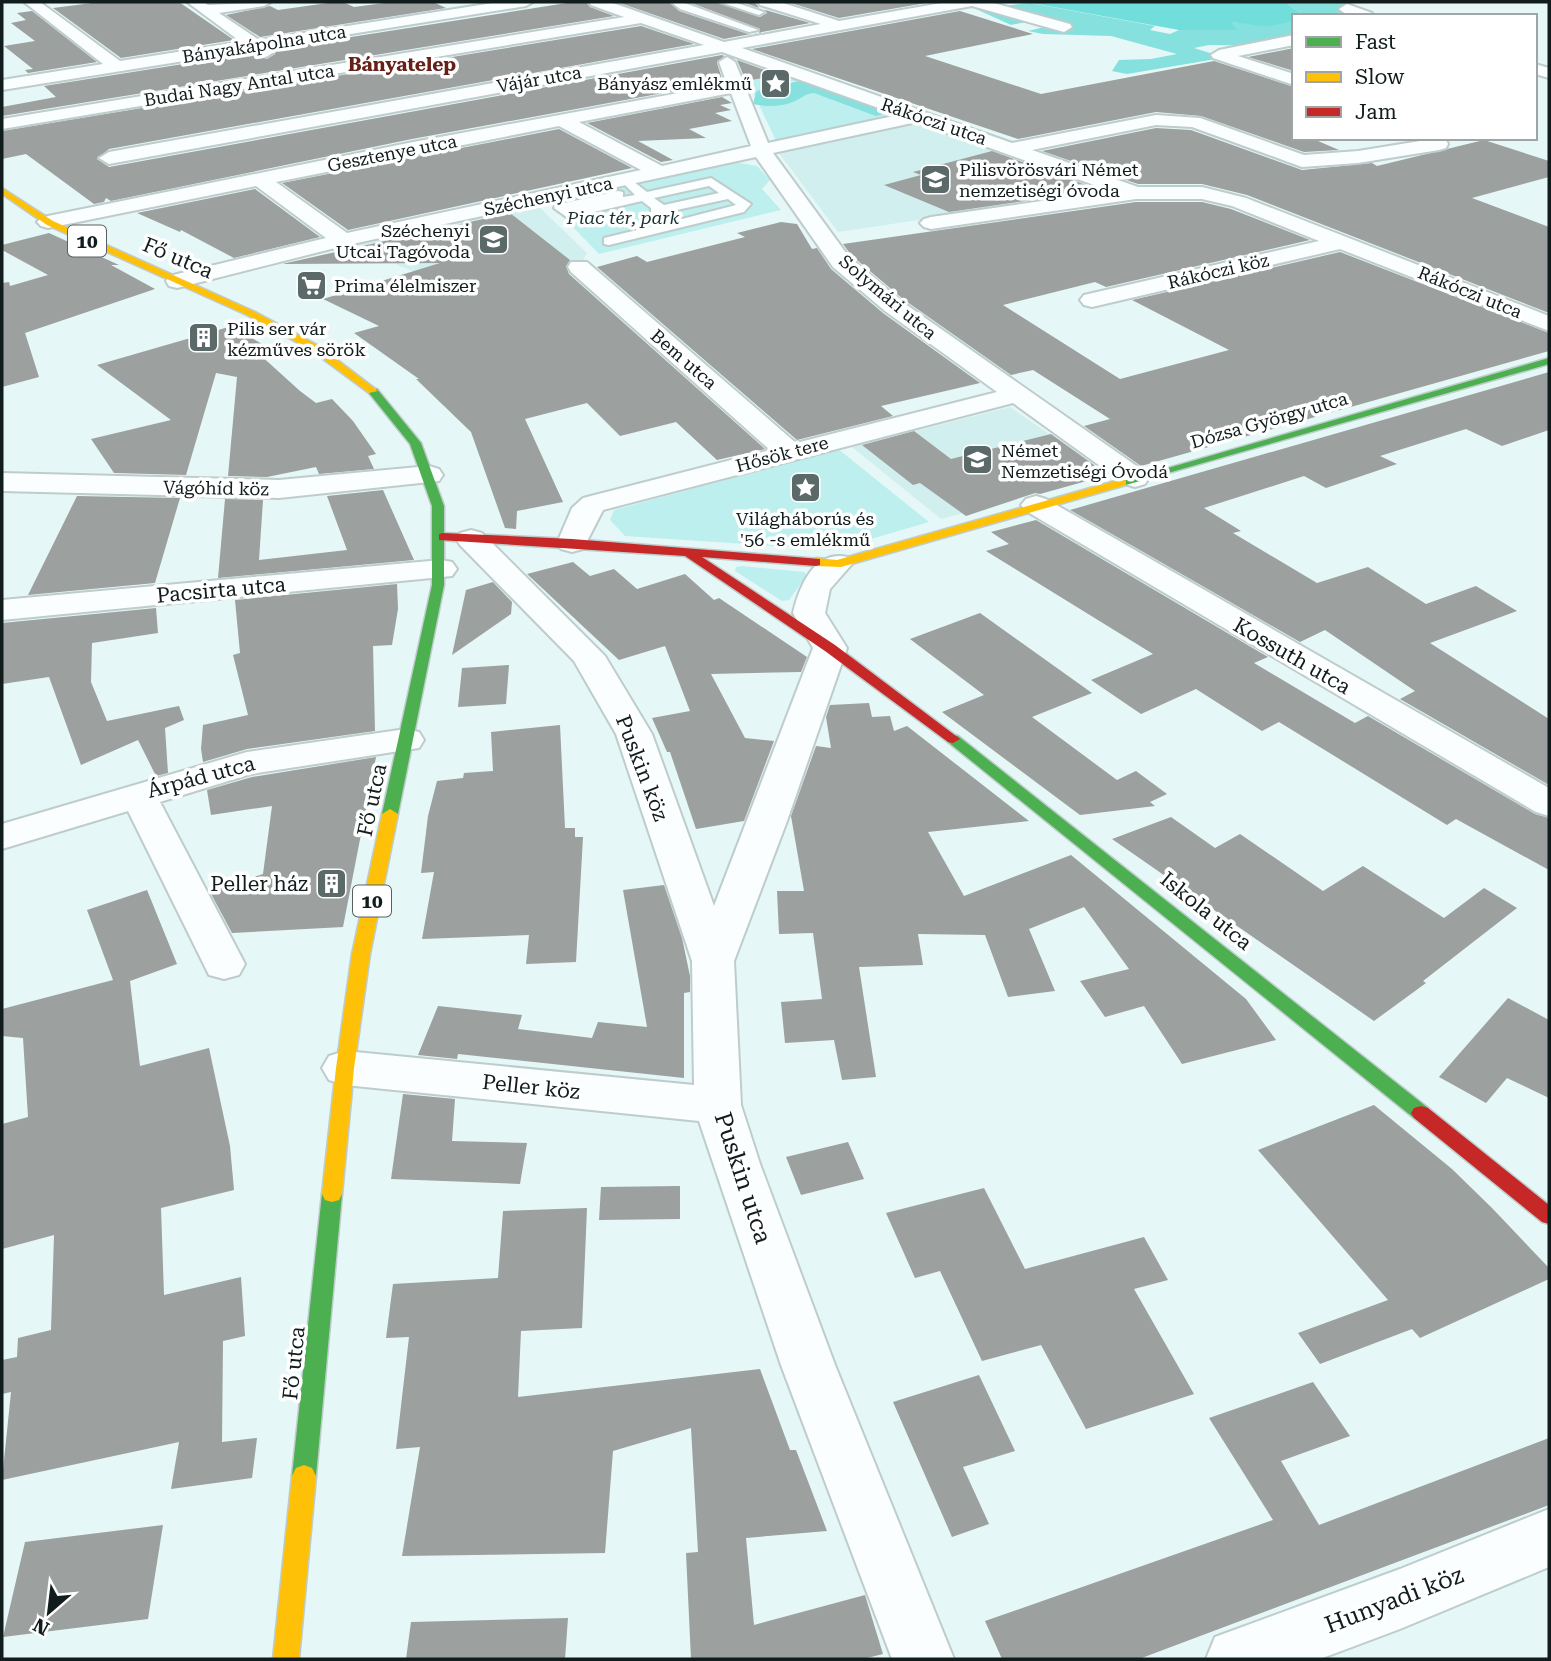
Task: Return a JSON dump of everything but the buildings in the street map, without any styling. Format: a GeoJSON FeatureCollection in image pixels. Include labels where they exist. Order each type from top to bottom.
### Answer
{"type":"FeatureCollection","features":[{"type":"Feature","properties":{"kind":"main road","name":"Fő utca"},"geometry":{"type":"LineString","coordinates":[[2,190],[48,222],[293,333],[352,371],[397,417],[415,443],[457,538],[441,569],[361,954],[345,1068],[286,1659]]}},
{"type":"Feature","properties":{"kind":"main road","name":"Dózsa György utca"},"geometry":{"type":"LineString","coordinates":[[837,564],[1036,505],[1549,361]]}},
{"type":"Feature","properties":{"kind":"main road"},"geometry":{"type":"LineString","coordinates":[[457,538],[572,543],[837,564]]}},
{"type":"Feature","properties":{"kind":"main road"},"geometry":{"type":"LineString","coordinates":[[689,554],[830,648]]}},
{"type":"Feature","properties":{"kind":"main road","name":"Iskola utca"},"geometry":{"type":"LineString","coordinates":[[830,648],[995,771],[1549,1216]]}},
{"type":"Feature","properties":{"kind":"street"},"geometry":{"type":"LineString","coordinates":[[31,2],[117,67]]}},
{"type":"Feature","properties":{"kind":"street"},"geometry":{"type":"LineString","coordinates":[[200,6],[264,2]]}},
{"type":"Feature","properties":{"kind":"street"},"geometry":{"type":"LineString","coordinates":[[463,2],[481,9]]}},
{"type":"Feature","properties":{"kind":"street","name":"Bányakápolna utca"},"geometry":{"type":"LineString","coordinates":[[2,85],[526,2]]}},
{"type":"Feature","properties":{"kind":"street","name":"Rákóczi utca"},"geometry":{"type":"LineString","coordinates":[[596,2],[1013,148],[1136,194],[1173,191],[1223,197],[1549,324]]}},
{"type":"Feature","properties":{"kind":"street"},"geometry":{"type":"LineString","coordinates":[[972,2],[1064,27]]}},
{"type":"Feature","properties":{"kind":"street","name":"Vájár utca"},"geometry":{"type":"LineString","coordinates":[[110,158],[972,2]]}},
{"type":"Feature","properties":{"kind":"street"},"geometry":{"type":"LineString","coordinates":[[200,6],[300,75]]}},
{"type":"Feature","properties":{"kind":"street"},"geometry":{"type":"LineString","coordinates":[[762,7],[839,24]]}},
{"type":"Feature","properties":{"kind":"street"},"geometry":{"type":"LineString","coordinates":[[1346,9],[1361,14]]}},
{"type":"Feature","properties":{"kind":"street","name":"Budai Nagy Antal utca"},"geometry":{"type":"LineString","coordinates":[[2,124],[642,19]]}},
{"type":"Feature","properties":{"kind":"street"},"geometry":{"type":"LineString","coordinates":[[1292,40],[1219,55],[1292,79]]}},
{"type":"Feature","properties":{"kind":"street","name":"Solymári utca"},"geometry":{"type":"LineString","coordinates":[[721,47],[762,150],[841,262],[893,306],[1135,478]]}},
{"type":"Feature","properties":{"kind":"street"},"geometry":{"type":"LineString","coordinates":[[452,50],[475,61]]}},
{"type":"Feature","properties":{"kind":"street"},"geometry":{"type":"LineString","coordinates":[[499,71],[522,82]]}},
{"type":"Feature","properties":{"kind":"street","name":"Gesztenye utca"},"geometry":{"type":"LineString","coordinates":[[48,222],[413,148],[736,87]]}},
{"type":"Feature","properties":{"kind":"street"},"geometry":{"type":"LineString","coordinates":[[132,103],[187,143]]}},
{"type":"Feature","properties":{"kind":"street"},"geometry":{"type":"LineString","coordinates":[[356,112],[413,148]]}},
{"type":"Feature","properties":{"kind":"street","name":"Széchenyi utca"},"geometry":{"type":"LineString","coordinates":[[177,281],[344,240],[621,187],[659,172],[919,116]]}},
{"type":"Feature","properties":{"kind":"street"},"geometry":{"type":"LineString","coordinates":[[1013,148],[1156,120],[1175,119],[1194,122],[1302,161],[1358,157],[1440,144]]}},
{"type":"Feature","properties":{"kind":"street"},"geometry":{"type":"LineString","coordinates":[[561,120],[659,172]]}},
{"type":"Feature","properties":{"kind":"street"},"geometry":{"type":"LineString","coordinates":[[259,179],[344,240]]}},
{"type":"Feature","properties":{"kind":"street"},"geometry":{"type":"LineString","coordinates":[[931,223],[1136,194]]}},
{"type":"Feature","properties":{"kind":"street","name":"Rákóczi köz"},"geometry":{"type":"LineString","coordinates":[[1092,300],[1344,242]]}},
{"type":"Feature","properties":{"kind":"street","name":"Bem utca"},"geometry":{"type":"LineString","coordinates":[[579,267],[789,452]]}},
{"type":"Feature","properties":{"kind":"street","name":"Hősök tere"},"geometry":{"type":"LineString","coordinates":[[572,543],[587,508],[593,504],[1016,395]]}},
{"type":"Feature","properties":{"kind":"street","name":"Vágóhíd köz"},"geometry":{"type":"LineString","coordinates":[[2,482],[279,489],[429,475]]}},
{"type":"Feature","properties":{"kind":"street","name":"Kossuth utca"},"geometry":{"type":"LineString","coordinates":[[1036,505],[1549,804]]}},
{"type":"Feature","properties":{"kind":"street","name":"Puskin köz"},"geometry":{"type":"LineString","coordinates":[[457,538],[588,656],[603,677],[634,734],[713,961]]}},
{"type":"Feature","properties":{"kind":"street"},"geometry":{"type":"LineString","coordinates":[[830,648],[809,613],[815,587],[837,564]]}},
{"type":"Feature","properties":{"kind":"street","name":"Pacsirta utca"},"geometry":{"type":"LineString","coordinates":[[2,610],[441,569]]}},
{"type":"Feature","properties":{"kind":"street","name":"Puskin utca"},"geometry":{"type":"LineString","coordinates":[[830,648],[768,821],[713,961],[718,1105],[736,1164],[808,1365],[923,1659]]}},
{"type":"Feature","properties":{"kind":"street","name":"Árpád utca"},"geometry":{"type":"LineString","coordinates":[[2,837],[247,763],[406,740]]}},
{"type":"Feature","properties":{"kind":"street"},"geometry":{"type":"LineString","coordinates":[[136,795],[151,816],[224,964]]}},
{"type":"Feature","properties":{"kind":"street","name":"Peller köz"},"geometry":{"type":"LineString","coordinates":[[345,1068],[718,1105]]}},
{"type":"Feature","properties":{"kind":"street","name":"Hunyadi köz"},"geometry":{"type":"LineString","coordinates":[[1237,1659],[1400,1599],[1549,1538]]}},
{"type":"Feature","properties":{"kind":"lane"},"geometry":{"type":"LineString","coordinates":[[676,2],[683,7],[753,30]]}},
{"type":"Feature","properties":{"kind":"lane"},"geometry":{"type":"LineString","coordinates":[[725,2],[762,7]]}},
{"type":"Feature","properties":{"kind":"lane"},"geometry":{"type":"LineString","coordinates":[[609,241],[680,224],[739,209],[744,204],[710,182],[644,196],[568,214],[561,208],[621,187],[644,196],[655,211],[680,224]]}},
{"type":"Feature","properties":{"kind":"lane"},"geometry":{"type":"LineString","coordinates":[[655,211],[730,195]]}},
{"type":"Feature","properties":{"kind":"shaded area"},"geometry":{"type":"Polygon","coordinates":[[[1026,2],[1285,2],[1301,14],[1292,14],[1292,21],[1269,26],[1232,23],[1237,30],[1179,30],[1026,2]]]}},
{"type":"Feature","properties":{"kind":"shaded area"},"geometry":{"type":"Polygon","coordinates":[[[1285,2],[1346,2],[1362,14],[1301,14],[1285,2]]]}},
{"type":"Feature","properties":{"kind":"shaded area"},"geometry":{"type":"Polygon","coordinates":[[[1030,3],[1155,26],[1150,30],[1170,34],[1179,30],[1236,30],[1232,23],[1292,21],[1292,46],[1209,45],[1194,48],[1213,54],[1216,59],[1127,74],[1112,71],[1119,60],[1151,59],[1177,54],[1111,36],[1028,31],[1057,24],[1041,19],[1011,25],[976,9],[1030,3]]]}},
{"type":"Feature","properties":{"kind":"shaded area"},"geometry":{"type":"Polygon","coordinates":[[[799,81],[814,82],[896,111],[876,116],[814,93],[784,105],[753,104],[756,92],[761,89],[799,81]]]}},
{"type":"Feature","properties":{"kind":"shaded area","name":"Pilisvörösvári Német nemzetiségi óvoda"},"geometry":{"type":"Polygon","coordinates":[[[919,122],[1108,192],[838,232],[779,153],[919,122]]]}},
{"type":"Feature","properties":{"kind":"shaded area"},"geometry":{"type":"Polygon","coordinates":[[[536,204],[587,253],[582,262],[459,291],[351,245],[536,204]]]}},
{"type":"Feature","properties":{"kind":"shaded area","name":"Német Nemzetiségi Óvodá"},"geometry":{"type":"Polygon","coordinates":[[[1010,407],[1107,474],[941,519],[852,447],[1010,407]]]}},
{"type":"Feature","properties":{"kind":"green space"},"geometry":{"type":"Polygon","coordinates":[[[756,72],[779,72],[814,82],[774,84],[755,94],[808,83],[900,115],[777,143],[746,77],[756,72]]]}},
{"type":"Feature","properties":{"kind":"green space","name":"Piac tér, park"},"geometry":{"type":"Polygon","coordinates":[[[734,162],[757,166],[770,180],[762,189],[781,210],[599,254],[549,202],[734,162]]]}},
{"type":"Feature","properties":{"kind":"green space"},"geometry":{"type":"Polygon","coordinates":[[[838,449],[929,522],[833,550],[625,536],[610,520],[614,510],[838,449]]]}},
{"type":"Feature","properties":{"kind":"green space"},"geometry":{"type":"Polygon","coordinates":[[[736,567],[804,572],[807,575],[789,600],[782,601],[735,571],[736,567]]]}},
{"type":"Feature","properties":{"kind":"traffic: fast"},"geometry":{"type":"LineString","coordinates":[[1122,483],[1549,361]]}},
{"type":"Feature","properties":{"kind":"traffic: fast"},"geometry":{"type":"LineString","coordinates":[[373,391],[415,443],[438,506],[438,585],[390,814]]}},
{"type":"Feature","properties":{"kind":"traffic: fast"},"geometry":{"type":"LineString","coordinates":[[953,739],[1421,1113]]}},
{"type":"Feature","properties":{"kind":"traffic: fast"},"geometry":{"type":"LineString","coordinates":[[304,1476],[332,1194]]}},
{"type":"Feature","properties":{"kind":"traffic: slow"},"geometry":{"type":"LineString","coordinates":[[2,190],[50,223],[250,313],[315,348],[373,391]]}},
{"type":"Feature","properties":{"kind":"traffic: slow"},"geometry":{"type":"LineString","coordinates":[[816,562],[837,564],[1122,483]]}},
{"type":"Feature","properties":{"kind":"traffic: slow"},"geometry":{"type":"LineString","coordinates":[[332,1194],[345,1068],[361,954],[390,814]]}},
{"type":"Feature","properties":{"kind":"traffic: slow"},"geometry":{"type":"LineString","coordinates":[[286,1659],[304,1476]]}},
{"type":"Feature","properties":{"kind":"traffic: jam"},"geometry":{"type":"LineString","coordinates":[[443,537],[572,543],[816,562]]}},
{"type":"Feature","properties":{"kind":"traffic: jam"},"geometry":{"type":"LineString","coordinates":[[691,555],[830,648],[953,739]]}},
{"type":"Feature","properties":{"kind":"traffic: jam"},"geometry":{"type":"LineString","coordinates":[[1421,1113],[1549,1216]]}},
{"type":"Feature","properties":{"kind":"place","name":"Bányász emlékmű"},"geometry":{"type":"Point","coordinates":[775,83]}},
{"type":"Feature","properties":{"kind":"place","name":"Pilisvörösvári Német nemzetiségi óvoda"},"geometry":{"type":"Point","coordinates":[936,179]}},
{"type":"Feature","properties":{"kind":"place","name":"Széchenyi Utcai Tagóvoda"},"geometry":{"type":"Point","coordinates":[493,240]}},
{"type":"Feature","properties":{"kind":"place","name":"Prima élelmiszer"},"geometry":{"type":"Point","coordinates":[311,285]}},
{"type":"Feature","properties":{"kind":"place","name":"Pilis ser vár kézműves sörök"},"geometry":{"type":"Point","coordinates":[204,338]}},
{"type":"Feature","properties":{"kind":"place","name":"Német Nemzetiségi Óvodá"},"geometry":{"type":"Point","coordinates":[978,460]}},
{"type":"Feature","properties":{"kind":"place","name":"Világháborús és '56 -s emlékmű"},"geometry":{"type":"Point","coordinates":[805,487]}},
{"type":"Feature","properties":{"kind":"place","name":"Peller ház"},"geometry":{"type":"Point","coordinates":[331,884]}},
{"type":"Feature","properties":{"kind":"district","name":"Bányatelep"},"geometry":{"type":"Point","coordinates":[402,64]}}]}
